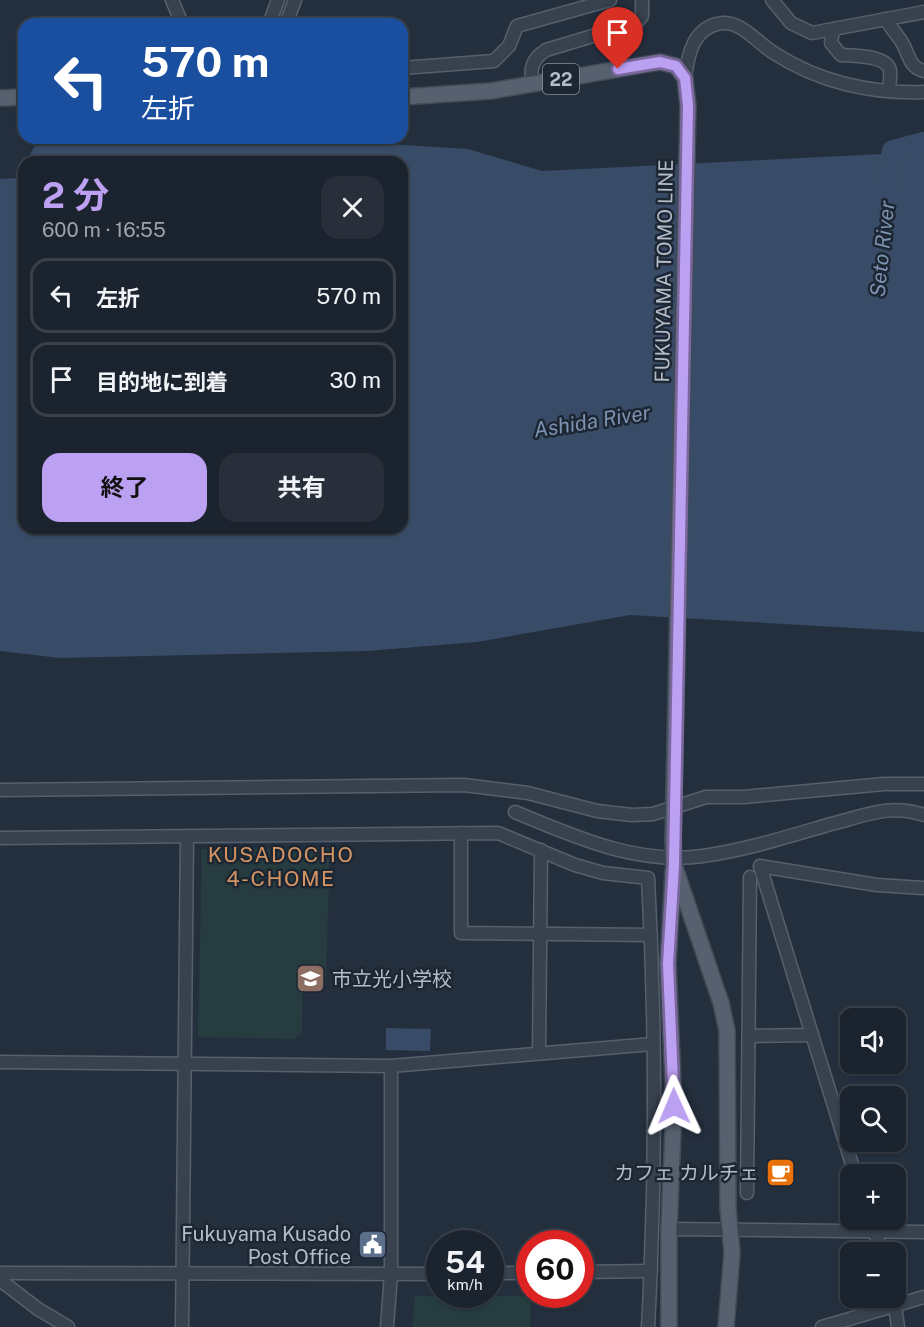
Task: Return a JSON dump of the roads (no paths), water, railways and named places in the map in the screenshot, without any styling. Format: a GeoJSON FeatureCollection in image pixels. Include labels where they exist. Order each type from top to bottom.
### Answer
{"type":"FeatureCollection","features":[{"type":"Feature","properties":{"kind":"main road","name":"22"},"geometry":{"type":"LineString","coordinates":[[408,97],[491,91],[660,62],[676,66],[685,78]]}},
{"type":"Feature","properties":{"kind":"main road","name":"FUKUYAMA TOMO LINE"},"geometry":{"type":"LineString","coordinates":[[669,1327],[669,1229],[674,1106],[668,964],[674,865],[688,106],[685,78]]}},
{"type":"Feature","properties":{"kind":"main road"},"geometry":{"type":"LineString","coordinates":[[0,98],[18,97]]}},
{"type":"Feature","properties":{"kind":"main road","name":"FUKUYAMA TOMO LINE"},"geometry":{"type":"LineString","coordinates":[[674,865],[712,977],[727,1030],[728,1208],[731,1231],[726,1327]]}},
{"type":"Feature","properties":{"kind":"street"},"geometry":{"type":"LineString","coordinates":[[172,0],[180,18]]}},
{"type":"Feature","properties":{"kind":"street"},"geometry":{"type":"LineString","coordinates":[[271,18],[278,0]]}},
{"type":"Feature","properties":{"kind":"street"},"geometry":{"type":"LineString","coordinates":[[288,18],[295,0]]}},
{"type":"Feature","properties":{"kind":"street"},"geometry":{"type":"LineString","coordinates":[[408,68],[494,61],[508,46],[518,26],[610,0]]}},
{"type":"Feature","properties":{"kind":"street"},"geometry":{"type":"LineString","coordinates":[[532,84],[530,71],[537,56],[546,50],[636,23],[642,16],[642,0]]}},
{"type":"Feature","properties":{"kind":"street"},"geometry":{"type":"LineString","coordinates":[[771,0],[800,30],[812,33],[924,12]]}},
{"type":"Feature","properties":{"kind":"street"},"geometry":{"type":"LineString","coordinates":[[886,19],[892,32],[900,39],[913,66],[924,71]]}},
{"type":"Feature","properties":{"kind":"street"},"geometry":{"type":"LineString","coordinates":[[685,78],[688,53],[697,37],[709,27],[726,22],[742,29],[802,70],[844,84],[889,91],[924,92]]}},
{"type":"Feature","properties":{"kind":"street"},"geometry":{"type":"LineString","coordinates":[[833,29],[831,43],[841,55],[886,63],[890,69],[889,91]]}},
{"type":"Feature","properties":{"kind":"street"},"geometry":{"type":"LineString","coordinates":[[0,790],[464,785],[528,793],[597,811],[632,815],[674,808],[691,800],[706,797],[744,797],[884,784],[924,784]]}},
{"type":"Feature","properties":{"kind":"street"},"geometry":{"type":"LineString","coordinates":[[515,812],[560,831],[616,850],[653,858],[702,856],[834,824],[862,813],[891,808],[924,815]]}},
{"type":"Feature","properties":{"kind":"street"},"geometry":{"type":"LineString","coordinates":[[461,833],[461,933],[651,935]]}},
{"type":"Feature","properties":{"kind":"street"},"geometry":{"type":"LineString","coordinates":[[0,838],[498,833],[575,865],[603,873],[648,878],[652,1044],[651,1271],[648,1327]]}},
{"type":"Feature","properties":{"kind":"street"},"geometry":{"type":"LineString","coordinates":[[182,1327],[187,836]]}},
{"type":"Feature","properties":{"kind":"street"},"geometry":{"type":"LineString","coordinates":[[539,1053],[541,850]]}},
{"type":"Feature","properties":{"kind":"street"},"geometry":{"type":"LineString","coordinates":[[852,1164],[760,866],[877,885],[924,888]]}},
{"type":"Feature","properties":{"kind":"street"},"geometry":{"type":"LineString","coordinates":[[747,1193],[749,1036],[747,942],[750,877]]}},
{"type":"Feature","properties":{"kind":"street"},"geometry":{"type":"LineString","coordinates":[[749,1036],[812,1035]]}},
{"type":"Feature","properties":{"kind":"street"},"geometry":{"type":"LineString","coordinates":[[0,1062],[391,1066],[652,1044]]}},
{"type":"Feature","properties":{"kind":"street"},"geometry":{"type":"LineString","coordinates":[[387,1327],[391,1274],[391,1066]]}},
{"type":"Feature","properties":{"kind":"street"},"geometry":{"type":"LineString","coordinates":[[728,1104],[748,1106]]}},
{"type":"Feature","properties":{"kind":"street"},"geometry":{"type":"LineString","coordinates":[[669,1229],[731,1231],[840,1227]]}},
{"type":"Feature","properties":{"kind":"street"},"geometry":{"type":"LineString","coordinates":[[906,1230],[924,1232]]}},
{"type":"Feature","properties":{"kind":"street"},"geometry":{"type":"LineString","coordinates":[[594,1272],[651,1271]]}},
{"type":"Feature","properties":{"kind":"street"},"geometry":{"type":"LineString","coordinates":[[0,1273],[426,1274]]}},
{"type":"Feature","properties":{"kind":"street"},"geometry":{"type":"LineString","coordinates":[[0,1280],[38,1309],[68,1327]]}},
{"type":"Feature","properties":{"kind":"street"},"geometry":{"type":"LineString","coordinates":[[906,1299],[924,1297]]}},
{"type":"Feature","properties":{"kind":"street"},"geometry":{"type":"LineString","coordinates":[[822,1327],[875,1308]]}},
{"type":"Feature","properties":{"kind":"street"},"geometry":{"type":"LineString","coordinates":[[896,1308],[898,1327]]}},
{"type":"Feature","properties":{"kind":"water","name":"Ashida River"},"geometry":{"type":"Polygon","coordinates":[[[36,144],[387,144],[468,149],[542,171],[902,153],[924,154],[924,632],[630,615],[477,642],[367,651],[60,658],[0,651],[0,179],[18,176],[18,534],[408,534],[408,156],[29,156],[36,144]]]}},
{"type":"Feature","properties":{"kind":"water"},"geometry":{"type":"Polygon","coordinates":[[[386,1028],[431,1029],[430,1051],[386,1050],[386,1028]]]}},
{"type":"Feature","properties":{"kind":"waterway","name":"Seto River"},"geometry":{"type":"LineString","coordinates":[[887,183],[893,151],[924,143]]}},
{"type":"Feature","properties":{"kind":"place","name":"市立光小学校"},"geometry":{"type":"Point","coordinates":[311,979]}},
{"type":"Feature","properties":{"kind":"place","name":"カフェ カルチェ"},"geometry":{"type":"Point","coordinates":[780,1173]}},
{"type":"Feature","properties":{"kind":"place","name":"Fukuyama Kusado Post Office"},"geometry":{"type":"Point","coordinates":[372,1245]}},
{"type":"Feature","properties":{"kind":"district","name":"KUSADOCHO 4-CHOME"},"geometry":{"type":"Point","coordinates":[281,866]}}]}
